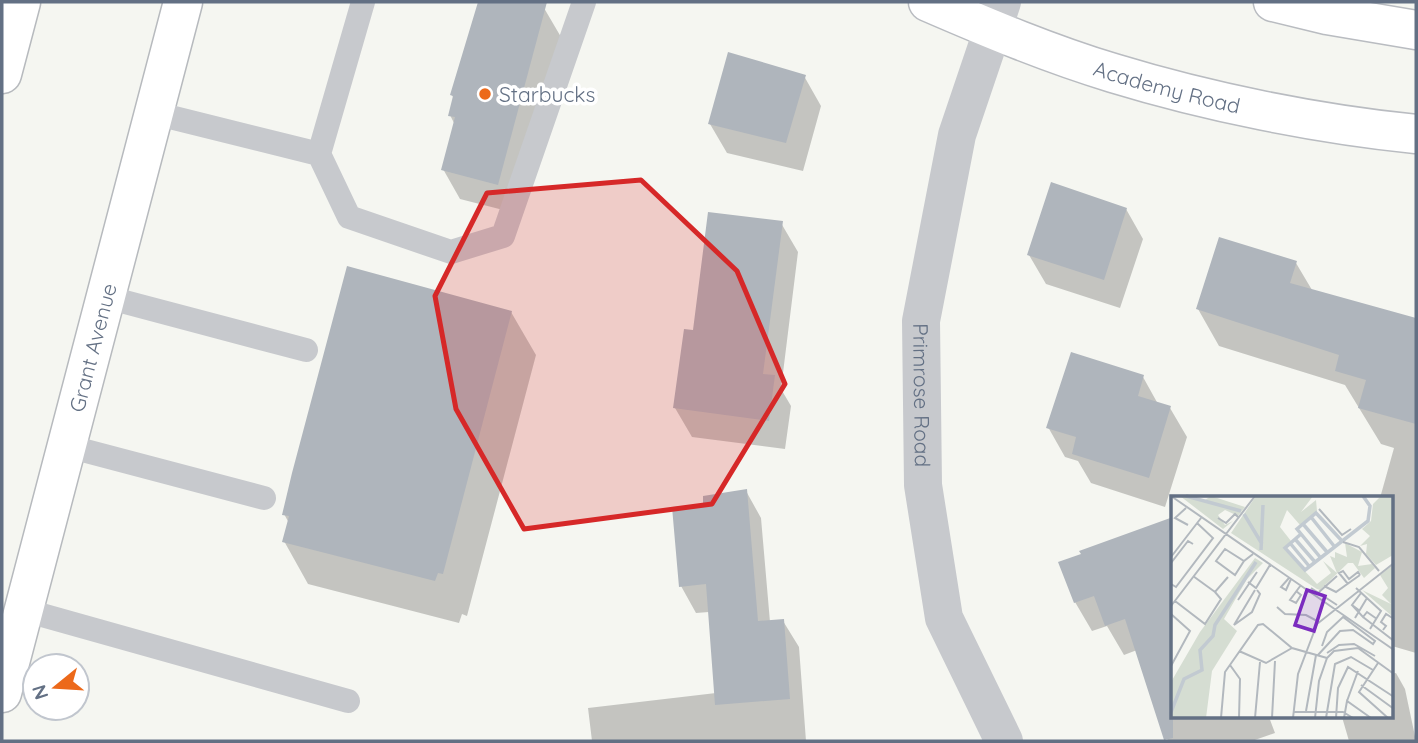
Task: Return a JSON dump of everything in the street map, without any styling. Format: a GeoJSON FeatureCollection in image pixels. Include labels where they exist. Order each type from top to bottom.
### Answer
{"type":"FeatureCollection","features":[{"type":"Feature","properties":{"kind":"main road"},"geometry":{"type":"LineString","coordinates":[[2,74],[21,2]]}},
{"type":"Feature","properties":{"kind":"main road","name":"Grant Avenue"},"geometry":{"type":"LineString","coordinates":[[2,694],[183,2]]}},
{"type":"Feature","properties":{"kind":"main road","name":"Academy Road"},"geometry":{"type":"LineString","coordinates":[[928,2],[997,16],[1125,76],[1258,108],[1416,134]]}},
{"type":"Feature","properties":{"kind":"main road"},"geometry":{"type":"LineString","coordinates":[[1273,2],[1327,15],[1416,30]]}},
{"type":"Feature","properties":{"kind":"street","name":"Primrose Road"},"geometry":{"type":"LineString","coordinates":[[997,16],[957,135],[922,321],[923,485],[944,618],[1003,741]]}},
{"type":"Feature","properties":{"kind":"lane"},"geometry":{"type":"LineString","coordinates":[[363,2],[319,154],[349,217],[451,252],[503,236],[584,2]]}},
{"type":"Feature","properties":{"kind":"lane"},"geometry":{"type":"LineString","coordinates":[[154,113],[319,154]]}},
{"type":"Feature","properties":{"kind":"lane"},"geometry":{"type":"LineString","coordinates":[[106,297],[306,350]]}},
{"type":"Feature","properties":{"kind":"lane"},"geometry":{"type":"LineString","coordinates":[[67,446],[264,498]]}},
{"type":"Feature","properties":{"kind":"lane"},"geometry":{"type":"LineString","coordinates":[[24,610],[348,701]]}},
{"type":"Feature","properties":{"kind":"highlighted area"},"geometry":{"type":"Polygon","coordinates":[[[641,180],[737,271],[785,384],[712,504],[524,529],[456,409],[435,296],[487,193],[641,180]]]}},
{"type":"Feature","properties":{"kind":"building","name":"Starbucks"},"geometry":{"type":"Polygon","coordinates":[[[478,2],[547,2],[498,185],[441,170],[455,117],[448,116],[453,96],[450,95],[478,2]]]}},
{"type":"Feature","properties":{"kind":"building"},"geometry":{"type":"Polygon","coordinates":[[[728,52],[806,75],[786,143],[708,124],[728,52]]]}},
{"type":"Feature","properties":{"kind":"building"},"geometry":{"type":"Polygon","coordinates":[[[1051,182],[1127,208],[1104,280],[1027,255],[1051,182]]]}},
{"type":"Feature","properties":{"kind":"building"},"geometry":{"type":"Polygon","coordinates":[[[708,212],[783,221],[763,374],[775,375],[769,421],[673,408],[684,329],[693,330],[708,212]]]}},
{"type":"Feature","properties":{"kind":"building"},"geometry":{"type":"Polygon","coordinates":[[[1219,237],[1297,261],[1290,283],[1416,318],[1416,424],[1358,408],[1366,380],[1335,371],[1339,355],[1196,309],[1219,237]]]}},
{"type":"Feature","properties":{"kind":"building"},"geometry":{"type":"Polygon","coordinates":[[[347,266],[512,311],[443,574],[438,573],[435,581],[282,542],[289,516],[282,515],[347,266]]]}},
{"type":"Feature","properties":{"kind":"building"},"geometry":{"type":"Polygon","coordinates":[[[1071,352],[1144,375],[1138,396],[1171,406],[1149,478],[1072,454],[1076,437],[1046,428],[1071,352]]]}},
{"type":"Feature","properties":{"kind":"building"},"geometry":{"type":"Polygon","coordinates":[[[747,489],[758,621],[784,619],[790,699],[715,705],[706,584],[679,587],[672,507],[703,505],[703,496],[747,489]]]}},
{"type":"Feature","properties":{"kind":"building"},"geometry":{"type":"Polygon","coordinates":[[[1171,518],[1173,738],[1164,740],[1125,619],[1105,626],[1094,596],[1074,603],[1058,562],[1081,554],[1079,551],[1171,518]]]}},
{"type":"Feature","properties":{"kind":"place","name":"Starbucks"},"geometry":{"type":"Point","coordinates":[485,94]}}]}
